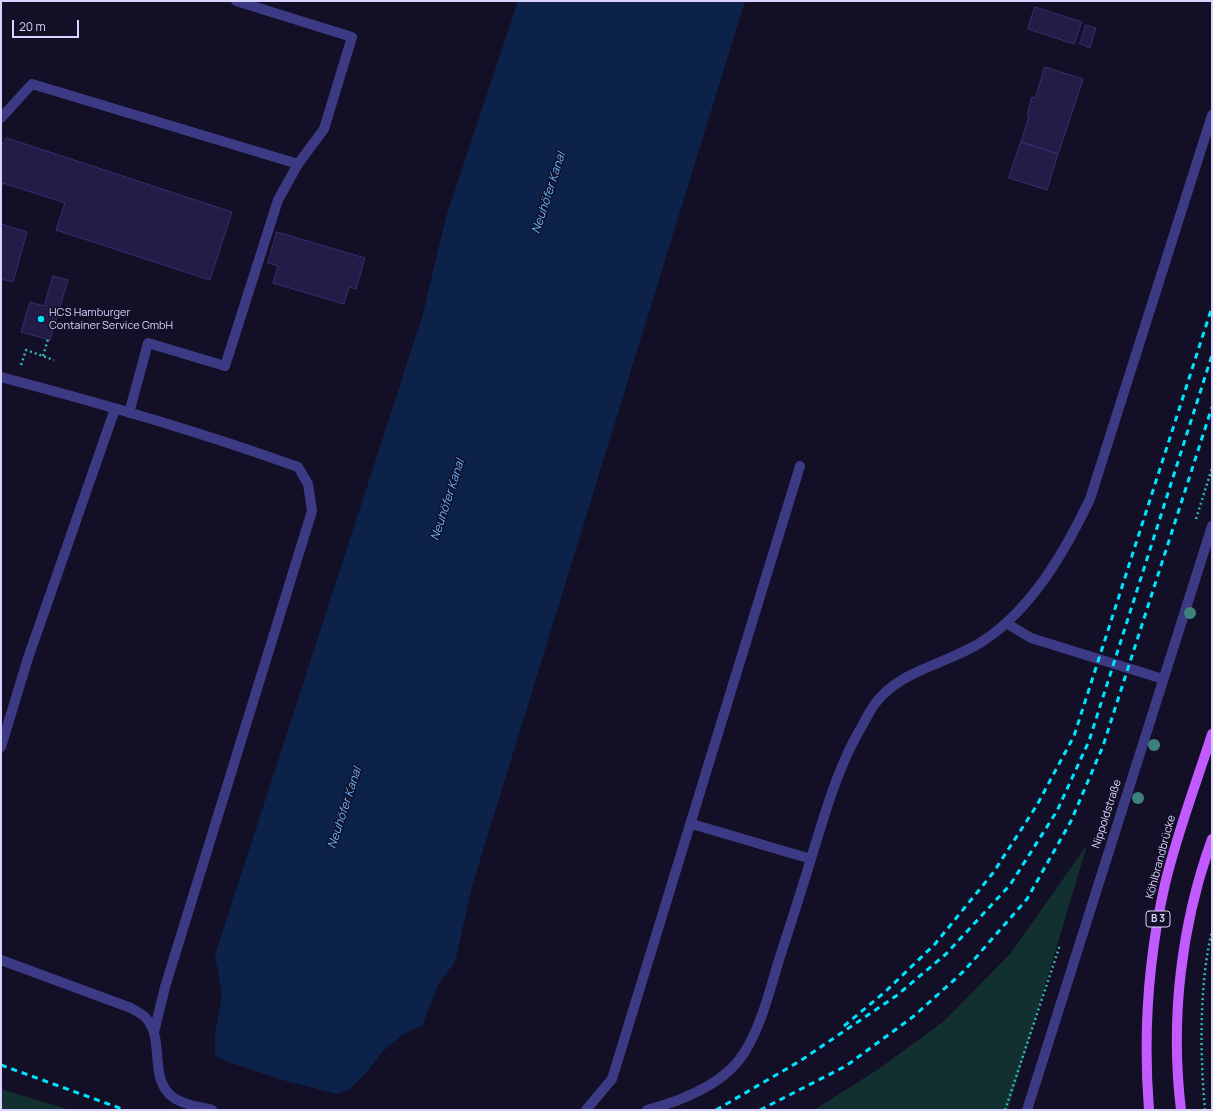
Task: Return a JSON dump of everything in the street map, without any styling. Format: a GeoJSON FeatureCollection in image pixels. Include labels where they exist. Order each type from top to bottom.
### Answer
{"type":"FeatureCollection","features":[{"type":"Feature","properties":{"kind":"main road","name":"Köhlbrandbrücke"},"geometry":{"type":"LineString","coordinates":[[1149,1110],[1147,1027],[1155,939],[1172,856],[1212,734]]}},
{"type":"Feature","properties":{"kind":"main road"},"geometry":{"type":"LineString","coordinates":[[1180,1110],[1176,1048],[1180,971],[1194,896],[1212,839]]}},
{"type":"Feature","properties":{"kind":"street"},"geometry":{"type":"LineString","coordinates":[[129,413],[148,343],[224,366],[278,200],[298,164],[324,129],[352,37],[236,1]]}},
{"type":"Feature","properties":{"kind":"street"},"geometry":{"type":"LineString","coordinates":[[1,118],[32,84],[298,164]]}},
{"type":"Feature","properties":{"kind":"street"},"geometry":{"type":"LineString","coordinates":[[646,1110],[676,1102],[722,1077],[744,1054],[761,1018],[824,818],[844,762],[861,726],[879,698],[902,680],[918,671],[983,642],[1006,623],[1029,598],[1054,566],[1072,537],[1090,499],[1212,115]]}},
{"type":"Feature","properties":{"kind":"street"},"geometry":{"type":"LineString","coordinates":[[1,377],[129,413],[298,466],[308,484],[312,511],[168,980],[154,1032]]}},
{"type":"Feature","properties":{"kind":"street"},"geometry":{"type":"LineString","coordinates":[[1,747],[28,658],[115,409]]}},
{"type":"Feature","properties":{"kind":"street"},"geometry":{"type":"LineString","coordinates":[[586,1110],[612,1079],[692,824],[800,466]]}},
{"type":"Feature","properties":{"kind":"street","name":"Nippoldstraße"},"geometry":{"type":"LineString","coordinates":[[1026,1110],[1212,526]]}},
{"type":"Feature","properties":{"kind":"street"},"geometry":{"type":"LineString","coordinates":[[1006,623],[1031,638],[1163,679]]}},
{"type":"Feature","properties":{"kind":"street"},"geometry":{"type":"LineString","coordinates":[[692,824],[811,859]]}},
{"type":"Feature","properties":{"kind":"street"},"geometry":{"type":"LineString","coordinates":[[1,960],[131,1008],[146,1018],[154,1032],[163,1089],[175,1099],[212,1110]]}},
{"type":"Feature","properties":{"kind":"path"},"geometry":{"type":"LineString","coordinates":[[43,356],[48,339]]}},
{"type":"Feature","properties":{"kind":"path"},"geometry":{"type":"LineString","coordinates":[[17,381],[26,350],[54,360]]}},
{"type":"Feature","properties":{"kind":"path"},"geometry":{"type":"LineString","coordinates":[[1205,1110],[1202,1075],[1202,1031],[1205,978],[1212,931]]}},
{"type":"Feature","properties":{"kind":"green space"},"geometry":{"type":"Polygon","coordinates":[[[1087,845],[1008,1110],[814,1110],[880,1068],[944,1021],[1010,954],[1087,845]]]}},
{"type":"Feature","properties":{"kind":"green space"},"geometry":{"type":"Polygon","coordinates":[[[1,1089],[70,1110],[1,1110],[1,1089]]]}},
{"type":"Feature","properties":{"kind":"water","name":"Neuhöfer Kanal"},"geometry":{"type":"Polygon","coordinates":[[[518,1],[745,1],[473,883],[455,962],[439,983],[422,1026],[402,1035],[382,1052],[368,1071],[349,1090],[337,1094],[282,1080],[225,1061],[215,1054],[215,1033],[222,995],[215,955],[422,317],[446,217],[518,1]]]}},
{"type":"Feature","properties":{"kind":"building"},"geometry":{"type":"Polygon","coordinates":[[[1035,7],[1082,22],[1074,44],[1028,29],[1035,7]]]}},
{"type":"Feature","properties":{"kind":"building"},"geometry":{"type":"Polygon","coordinates":[[[1086,25],[1096,28],[1090,48],[1080,44],[1086,25]]]}},
{"type":"Feature","properties":{"kind":"building"},"geometry":{"type":"Polygon","coordinates":[[[1045,67],[1083,79],[1058,154],[1021,142],[1029,116],[1027,115],[1032,97],[1035,98],[1045,67]]]}},
{"type":"Feature","properties":{"kind":"building"},"geometry":{"type":"Polygon","coordinates":[[[7,138],[232,212],[210,280],[56,230],[65,203],[3,183],[1,188],[1,146],[7,138]]]}},
{"type":"Feature","properties":{"kind":"building"},"geometry":{"type":"Polygon","coordinates":[[[1021,142],[1058,154],[1047,190],[1009,178],[1021,142]]]}},
{"type":"Feature","properties":{"kind":"building"},"geometry":{"type":"Polygon","coordinates":[[[1,224],[27,232],[13,282],[1,279],[1,224]]]}},
{"type":"Feature","properties":{"kind":"building"},"geometry":{"type":"Polygon","coordinates":[[[277,232],[365,258],[356,289],[349,287],[344,304],[273,283],[278,266],[268,263],[277,232]]]}},
{"type":"Feature","properties":{"kind":"building","name":"HCS Hamburger Container Service GmbH"},"geometry":{"type":"Polygon","coordinates":[[[53,276],[68,280],[50,340],[21,332],[30,302],[44,306],[53,276]]]}},
{"type":"Feature","properties":{"kind":"railway"},"geometry":{"type":"LineString","coordinates":[[844,1026],[886,991],[935,944],[993,873],[1037,805],[1074,736],[1212,307]]}},
{"type":"Feature","properties":{"kind":"railway"},"geometry":{"type":"LineString","coordinates":[[716,1110],[800,1061],[896,996],[946,954],[1010,885],[1057,811],[1089,741],[1212,355]]}},
{"type":"Feature","properties":{"kind":"railway"},"geometry":{"type":"LineString","coordinates":[[760,1110],[846,1066],[914,1016],[964,971],[1027,899],[1071,821],[1103,746],[1212,407]]}},
{"type":"Feature","properties":{"kind":"railway"},"geometry":{"type":"LineString","coordinates":[[1,1065],[125,1110]]}},
{"type":"Feature","properties":{"kind":"place","name":"HCS Hamburger Container Service GmbH"},"geometry":{"type":"Point","coordinates":[41,319]}}]}
